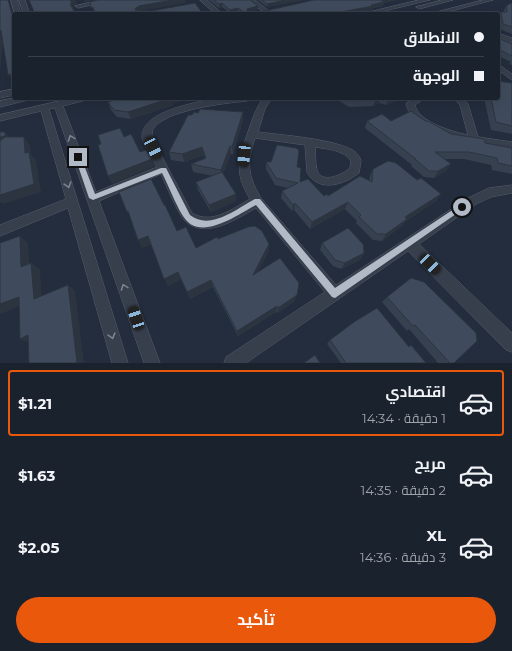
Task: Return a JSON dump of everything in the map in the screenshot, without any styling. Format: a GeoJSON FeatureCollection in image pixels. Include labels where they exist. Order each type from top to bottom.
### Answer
{"type":"FeatureCollection","features":[{"type":"Feature","properties":{"kind":"street"},"geometry":{"type":"LineString","coordinates":[[14,0],[17,12],[26,12],[22,0]]}},
{"type":"Feature","properties":{"kind":"street"},"geometry":{"type":"LineString","coordinates":[[82,12],[76,3],[112,0]]}},
{"type":"Feature","properties":{"kind":"street"},"geometry":{"type":"LineString","coordinates":[[251,0],[266,11]]}},
{"type":"Feature","properties":{"kind":"street"},"geometry":{"type":"LineString","coordinates":[[373,12],[420,2],[450,0]]}},
{"type":"Feature","properties":{"kind":"street"},"geometry":{"type":"LineString","coordinates":[[443,12],[490,0]]}},
{"type":"Feature","properties":{"kind":"street"},"geometry":{"type":"LineString","coordinates":[[200,2],[208,12]]}},
{"type":"Feature","properties":{"kind":"street"},"geometry":{"type":"LineString","coordinates":[[200,2],[217,12]]}},
{"type":"Feature","properties":{"kind":"street"},"geometry":{"type":"LineString","coordinates":[[420,2],[437,12]]}},
{"type":"Feature","properties":{"kind":"street"},"geometry":{"type":"LineString","coordinates":[[394,12],[420,2]]}},
{"type":"Feature","properties":{"kind":"street"},"geometry":{"type":"LineString","coordinates":[[258,12],[274,9]]}},
{"type":"Feature","properties":{"kind":"street"},"geometry":{"type":"LineString","coordinates":[[500,36],[512,41]]}},
{"type":"Feature","properties":{"kind":"street"},"geometry":{"type":"LineString","coordinates":[[500,41],[512,46]]}},
{"type":"Feature","properties":{"kind":"street"},"geometry":{"type":"LineString","coordinates":[[500,68],[512,78]]}},
{"type":"Feature","properties":{"kind":"street"},"geometry":{"type":"LineString","coordinates":[[0,95],[12,92]]}},
{"type":"Feature","properties":{"kind":"street"},"geometry":{"type":"LineString","coordinates":[[0,104],[17,100]]}},
{"type":"Feature","properties":{"kind":"street"},"geometry":{"type":"LineString","coordinates":[[0,118],[75,100]]}},
{"type":"Feature","properties":{"kind":"street"},"geometry":{"type":"LineString","coordinates":[[217,100],[203,101],[163,117],[150,126],[147,132],[147,138],[188,217],[194,222],[202,225],[210,224],[257,201]]}},
{"type":"Feature","properties":{"kind":"street"},"geometry":{"type":"LineString","coordinates":[[267,100],[260,110],[244,155],[243,166],[249,190],[335,294]]}},
{"type":"Feature","properties":{"kind":"street"},"geometry":{"type":"LineString","coordinates":[[416,100],[410,104],[411,109],[422,120],[442,131],[512,146]]}},
{"type":"Feature","properties":{"kind":"street"},"geometry":{"type":"LineString","coordinates":[[460,100],[464,104],[474,138]]}},
{"type":"Feature","properties":{"kind":"street"},"geometry":{"type":"LineString","coordinates":[[58,104],[152,363]]}},
{"type":"Feature","properties":{"kind":"street"},"geometry":{"type":"LineString","coordinates":[[44,107],[120,363]]}},
{"type":"Feature","properties":{"kind":"street"},"geometry":{"type":"LineString","coordinates":[[252,134],[310,143],[343,150],[350,153],[355,158],[357,164],[355,170],[338,181],[332,182],[321,180],[312,172],[310,143]]}},
{"type":"Feature","properties":{"kind":"street"},"geometry":{"type":"LineString","coordinates":[[93,198],[163,169]]}},
{"type":"Feature","properties":{"kind":"street"},"geometry":{"type":"LineString","coordinates":[[232,363],[472,201],[489,193],[512,189]]}},
{"type":"Feature","properties":{"kind":"street"},"geometry":{"type":"LineString","coordinates":[[0,231],[73,201]]}},
{"type":"Feature","properties":{"kind":"street"},"geometry":{"type":"LineString","coordinates":[[408,244],[512,344]]}},
{"type":"Feature","properties":{"kind":"building"},"geometry":{"type":"Polygon","coordinates":[[[0,0],[8,0],[12,15],[12,74],[8,75],[1,30],[0,38],[0,0]]]}},
{"type":"Feature","properties":{"kind":"building"},"geometry":{"type":"Polygon","coordinates":[[[29,0],[72,0],[70,1],[72,3],[70,4],[75,12],[34,12],[29,0]]]}},
{"type":"Feature","properties":{"kind":"building"},"geometry":{"type":"Polygon","coordinates":[[[98,0],[173,0],[139,6],[135,10],[151,11],[195,3],[202,12],[94,12],[93,7],[91,8],[90,2],[98,0]]]}},
{"type":"Feature","properties":{"kind":"building"},"geometry":{"type":"Polygon","coordinates":[[[213,0],[250,0],[258,6],[247,9],[247,11],[260,12],[243,12],[238,8],[230,10],[222,3],[219,4],[213,0]]]}},
{"type":"Feature","properties":{"kind":"building"},"geometry":{"type":"Polygon","coordinates":[[[262,0],[286,0],[267,4],[262,0]]]}},
{"type":"Feature","properties":{"kind":"building"},"geometry":{"type":"Polygon","coordinates":[[[314,0],[381,0],[384,2],[371,5],[373,6],[342,12],[260,12],[314,0]]]}},
{"type":"Feature","properties":{"kind":"building"},"geometry":{"type":"Polygon","coordinates":[[[512,3],[512,27],[503,24],[501,12],[507,12],[507,5],[512,3]]]}},
{"type":"Feature","properties":{"kind":"building"},"geometry":{"type":"Polygon","coordinates":[[[500,39],[512,44],[512,56],[500,50],[500,39]]]}},
{"type":"Feature","properties":{"kind":"building"},"geometry":{"type":"Polygon","coordinates":[[[500,81],[512,83],[512,126],[496,122],[491,100],[500,100],[500,81]]]}},
{"type":"Feature","properties":{"kind":"building"},"geometry":{"type":"Polygon","coordinates":[[[115,100],[165,100],[128,112],[114,110],[108,102],[115,100]]]}},
{"type":"Feature","properties":{"kind":"building"},"geometry":{"type":"Polygon","coordinates":[[[349,100],[375,100],[351,101],[349,100]]]}},
{"type":"Feature","properties":{"kind":"building"},"geometry":{"type":"Polygon","coordinates":[[[200,109],[243,112],[232,147],[230,146],[221,170],[191,164],[206,158],[202,147],[182,154],[169,152],[188,115],[192,115],[194,112],[198,113],[200,109]]]}},
{"type":"Feature","properties":{"kind":"building"},"geometry":{"type":"Polygon","coordinates":[[[411,111],[427,122],[428,121],[451,134],[484,139],[485,143],[512,148],[512,166],[498,163],[497,158],[469,152],[435,152],[451,164],[438,171],[429,171],[367,121],[382,114],[391,121],[411,111]]]}},
{"type":"Feature","properties":{"kind":"building"},"geometry":{"type":"Polygon","coordinates":[[[120,128],[124,137],[131,134],[140,152],[146,150],[152,159],[108,176],[98,145],[101,144],[98,135],[120,128]]]}},
{"type":"Feature","properties":{"kind":"building"},"geometry":{"type":"Polygon","coordinates":[[[0,132],[5,132],[5,136],[0,137],[0,132]]]}},
{"type":"Feature","properties":{"kind":"building"},"geometry":{"type":"Polygon","coordinates":[[[5,137],[24,137],[25,153],[29,152],[34,184],[0,195],[0,141],[5,137]]]}},
{"type":"Feature","properties":{"kind":"building"},"geometry":{"type":"Polygon","coordinates":[[[277,145],[296,148],[299,150],[297,167],[301,168],[300,182],[308,179],[324,196],[327,194],[328,196],[360,176],[372,182],[373,169],[388,161],[396,163],[417,180],[421,178],[441,194],[405,217],[407,219],[386,234],[377,234],[359,217],[361,215],[348,202],[312,222],[295,203],[293,205],[282,191],[298,183],[276,178],[266,162],[271,162],[277,145]]]}},
{"type":"Feature","properties":{"kind":"building"},"geometry":{"type":"Polygon","coordinates":[[[222,172],[236,194],[209,205],[196,182],[222,172]]]}},
{"type":"Feature","properties":{"kind":"building"},"geometry":{"type":"Polygon","coordinates":[[[151,179],[177,231],[186,227],[196,248],[217,237],[218,239],[248,227],[255,226],[262,231],[269,244],[253,275],[280,258],[299,283],[297,295],[278,308],[277,306],[237,331],[211,280],[187,292],[178,272],[164,279],[148,236],[138,240],[128,211],[127,212],[119,192],[151,179]]]}},
{"type":"Feature","properties":{"kind":"building"},"geometry":{"type":"Polygon","coordinates":[[[348,228],[363,244],[364,253],[345,263],[335,260],[322,243],[348,228]]]}},
{"type":"Feature","properties":{"kind":"building"},"geometry":{"type":"Polygon","coordinates":[[[20,236],[21,267],[31,263],[34,299],[68,285],[77,363],[29,363],[28,335],[20,339],[19,297],[0,304],[0,243],[20,236]]]}},
{"type":"Feature","properties":{"kind":"building"},"geometry":{"type":"Polygon","coordinates":[[[411,278],[424,282],[476,333],[477,341],[454,363],[450,363],[415,325],[413,326],[387,297],[411,278]]]}},
{"type":"Feature","properties":{"kind":"building"},"geometry":{"type":"Polygon","coordinates":[[[377,308],[409,347],[411,345],[426,363],[346,363],[330,340],[354,322],[377,308]]]}},
{"type":"Feature","properties":{"kind":"building"},"geometry":{"type":"Polygon","coordinates":[[[315,355],[320,363],[304,363],[315,355]]]}},
{"type":"Feature","properties":{"kind":"route"},"geometry":{"type":"LineString","coordinates":[[78,157],[93,198],[163,169],[188,217],[194,222],[202,225],[219,221],[257,201],[335,294],[462,207]]}}]}
